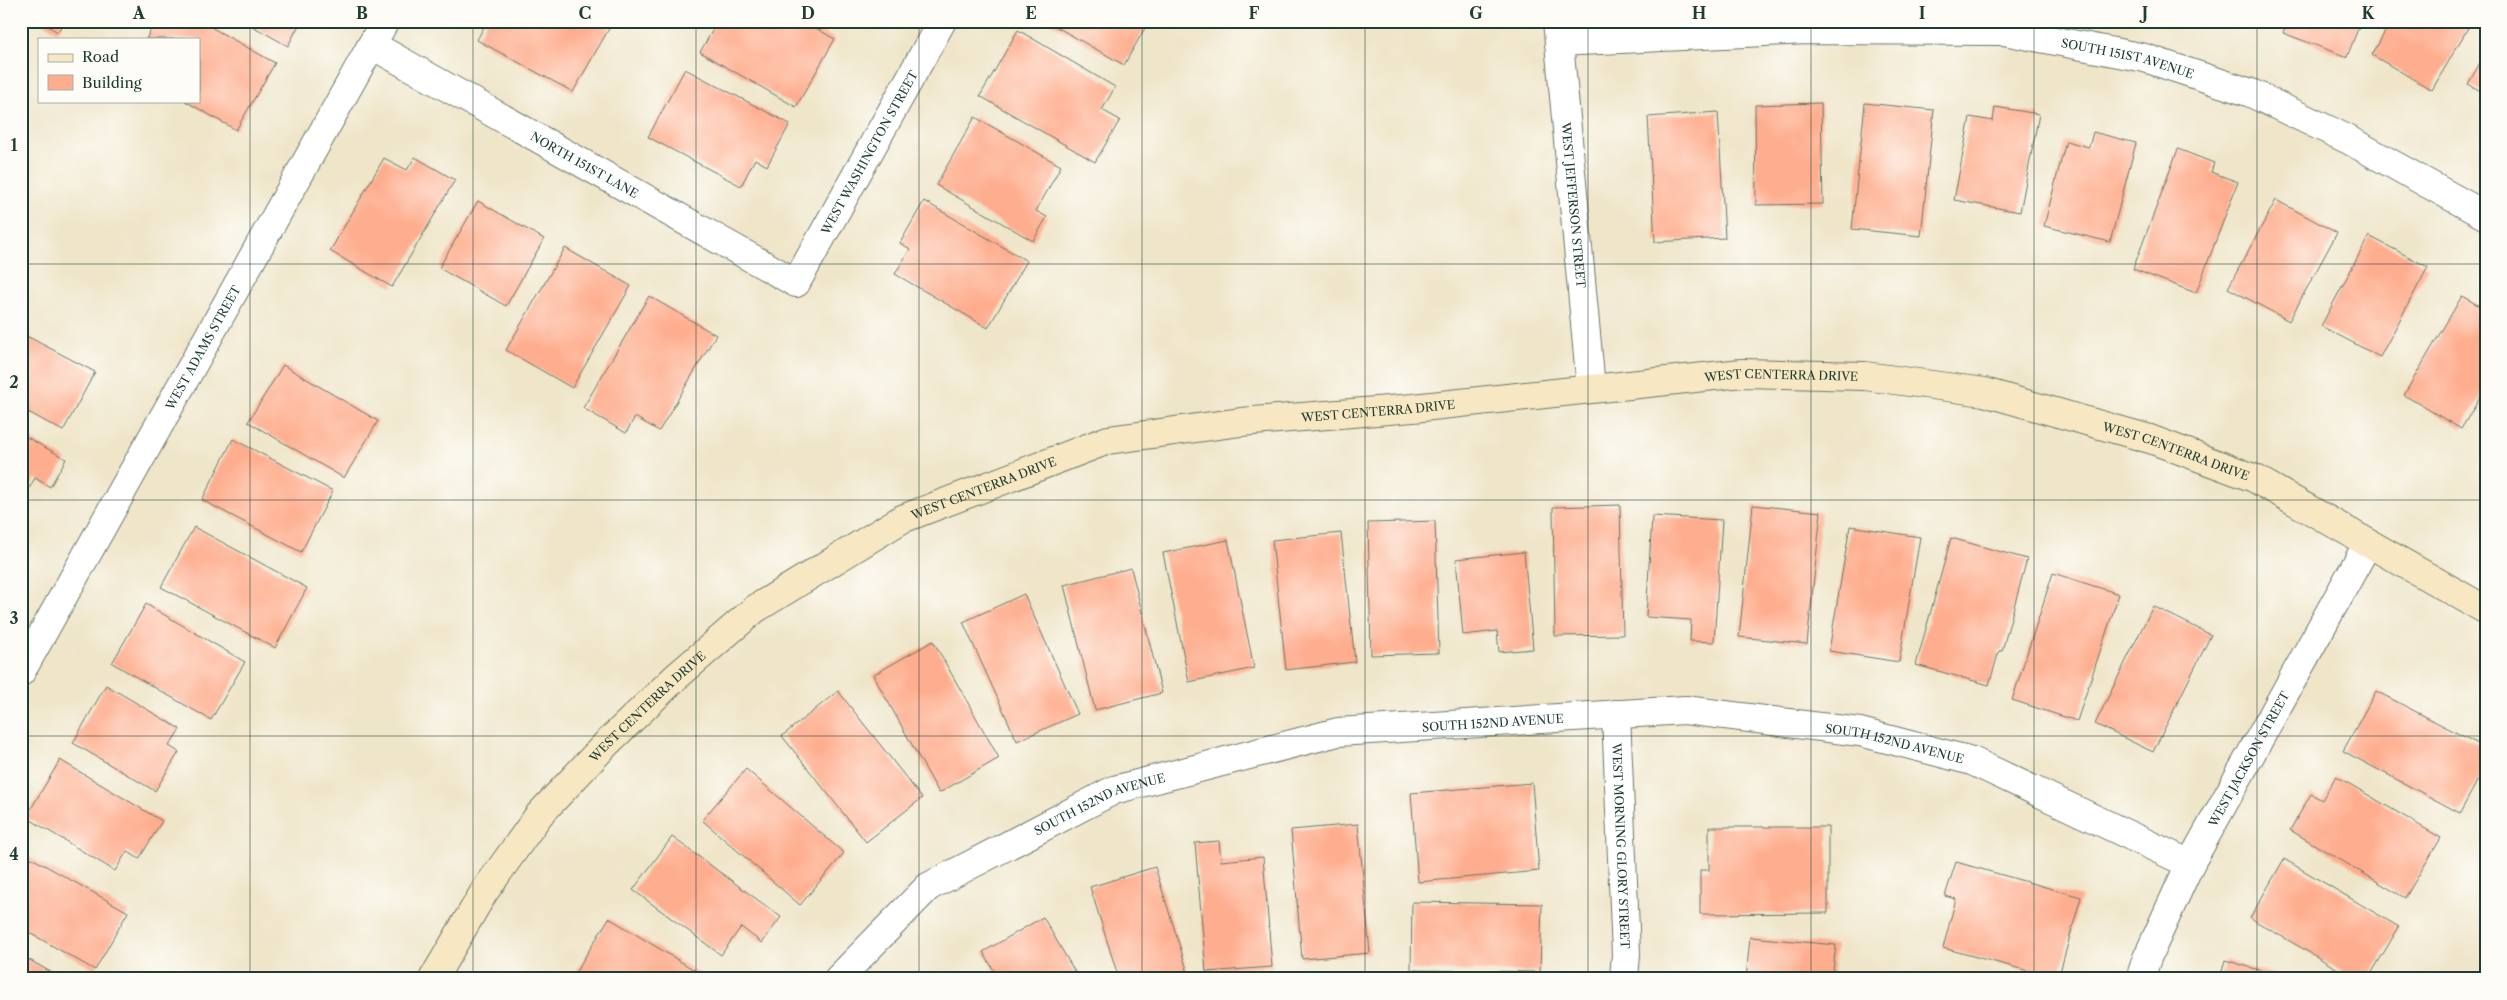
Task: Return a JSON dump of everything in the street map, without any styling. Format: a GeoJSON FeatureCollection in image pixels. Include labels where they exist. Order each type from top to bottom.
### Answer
{"type":"FeatureCollection","features":[{"type":"Feature","properties":{"kind":"street","name":"WEST ADAMS STREET"},"geometry":{"type":"LineString","coordinates":[[21,672],[385,21]]}},
{"type":"Feature","properties":{"kind":"street","name":"WEST WASHINGTON STREET"},"geometry":{"type":"LineString","coordinates":[[796,284],[942,21]]}},
{"type":"Feature","properties":{"kind":"street","name":"SOUTH 151ST AVENUE"},"geometry":{"type":"LineString","coordinates":[[1558,32],[2004,31],[2145,58],[2251,93],[2347,139],[2486,216]]}},
{"type":"Feature","properties":{"kind":"street","name":"WEST JEFFERSON STREET"},"geometry":{"type":"LineString","coordinates":[[1558,32],[1591,388]]}},
{"type":"Feature","properties":{"kind":"street","name":"NORTH 151ST LANE"},"geometry":{"type":"LineString","coordinates":[[372,45],[796,284]]}},
{"type":"Feature","properties":{"kind":"street","name":"WEST CENTERRA DRIVE"},"geometry":{"type":"LineString","coordinates":[[433,979],[484,892],[539,815],[613,737],[676,676],[755,609],[902,519],[1108,440],[1241,422],[1413,408],[1742,373],[1865,376],[1984,392],[2150,439],[2254,478],[2486,610]]}},
{"type":"Feature","properties":{"kind":"street","name":"WEST JACKSON STREET"},"geometry":{"type":"LineString","coordinates":[[2140,979],[2147,958],[2190,864],[2368,543]]}},
{"type":"Feature","properties":{"kind":"street","name":"SOUTH 152ND AVENUE"},"geometry":{"type":"LineString","coordinates":[[838,979],[928,887],[1114,790],[1338,732],[1685,710],[1860,732],[1972,761],[2190,864]]}},
{"type":"Feature","properties":{"kind":"street","name":"WEST MORNING GLORY STREET"},"geometry":{"type":"LineString","coordinates":[[1616,714],[1626,954],[1624,979]]}},
{"type":"Feature","properties":{"kind":"building"},"geometry":{"type":"Polygon","coordinates":[[[39,21],[64,21],[58,32],[39,21]]]}},
{"type":"Feature","properties":{"kind":"building"},"geometry":{"type":"Polygon","coordinates":[[[156,21],[200,21],[275,63],[236,130],[187,102],[200,102],[200,38],[147,38],[156,21]]]}},
{"type":"Feature","properties":{"kind":"building"},"geometry":{"type":"Polygon","coordinates":[[[243,21],[301,21],[288,46],[243,21]]]}},
{"type":"Feature","properties":{"kind":"building"},"geometry":{"type":"Polygon","coordinates":[[[487,21],[605,21],[611,25],[573,92],[477,40],[487,21]]]}},
{"type":"Feature","properties":{"kind":"building"},"geometry":{"type":"Polygon","coordinates":[[[718,21],[803,21],[835,39],[796,107],[700,52],[718,21]]]}},
{"type":"Feature","properties":{"kind":"building"},"geometry":{"type":"Polygon","coordinates":[[[1046,21],[1149,21],[1124,65],[1046,21]]]}},
{"type":"Feature","properties":{"kind":"building"},"geometry":{"type":"Polygon","coordinates":[[[2288,21],[2361,21],[2347,57],[2283,33],[2288,21]]]}},
{"type":"Feature","properties":{"kind":"building"},"geometry":{"type":"Polygon","coordinates":[[[2391,21],[2472,21],[2432,90],[2372,55],[2391,21]]]}},
{"type":"Feature","properties":{"kind":"building"},"geometry":{"type":"Polygon","coordinates":[[[1018,30],[1115,87],[1102,110],[1120,120],[1095,162],[980,96],[1018,30]]]}},
{"type":"Feature","properties":{"kind":"building"},"geometry":{"type":"Polygon","coordinates":[[[2486,53],[2486,94],[2468,84],[2486,53]]]}},
{"type":"Feature","properties":{"kind":"building"},"geometry":{"type":"Polygon","coordinates":[[[685,69],[790,124],[767,166],[755,159],[741,186],[648,137],[685,69]]]}},
{"type":"Feature","properties":{"kind":"building"},"geometry":{"type":"Polygon","coordinates":[[[1821,103],[1823,204],[1756,205],[1755,105],[1821,103]]]}},
{"type":"Feature","properties":{"kind":"building"},"geometry":{"type":"Polygon","coordinates":[[[1865,103],[1934,110],[1921,236],[1852,229],[1865,103]]]}},
{"type":"Feature","properties":{"kind":"building"},"geometry":{"type":"Polygon","coordinates":[[[1995,107],[2039,114],[2020,212],[1954,200],[1970,117],[1993,121],[1995,107]]]}},
{"type":"Feature","properties":{"kind":"building"},"geometry":{"type":"Polygon","coordinates":[[[1718,112],[1725,238],[1655,242],[1648,117],[1718,112]]]}},
{"type":"Feature","properties":{"kind":"building"},"geometry":{"type":"Polygon","coordinates":[[[975,117],[1061,166],[1036,211],[1047,217],[1033,241],[936,185],[975,117]]]}},
{"type":"Feature","properties":{"kind":"building"},"geometry":{"type":"Polygon","coordinates":[[[2093,132],[2136,143],[2110,242],[2044,226],[2066,141],[2089,147],[2093,132]]]}},
{"type":"Feature","properties":{"kind":"building"},"geometry":{"type":"Polygon","coordinates":[[[2178,149],[2214,163],[2211,172],[2238,182],[2196,293],[2133,269],[2178,149]]]}},
{"type":"Feature","properties":{"kind":"building"},"geometry":{"type":"Polygon","coordinates":[[[415,157],[455,180],[392,287],[330,251],[384,158],[407,170],[415,157]]]}},
{"type":"Feature","properties":{"kind":"building"},"geometry":{"type":"Polygon","coordinates":[[[2276,200],[2337,233],[2289,321],[2228,288],[2276,200]]]}},
{"type":"Feature","properties":{"kind":"building"},"geometry":{"type":"Polygon","coordinates":[[[478,201],[544,239],[506,306],[439,268],[478,201]]]}},
{"type":"Feature","properties":{"kind":"building"},"geometry":{"type":"Polygon","coordinates":[[[924,201],[1027,261],[988,328],[895,274],[910,249],[900,243],[924,201]]]}},
{"type":"Feature","properties":{"kind":"building"},"geometry":{"type":"Polygon","coordinates":[[[2369,236],[2428,267],[2380,357],[2321,326],[2369,236]]]}},
{"type":"Feature","properties":{"kind":"building"},"geometry":{"type":"Polygon","coordinates":[[[565,248],[631,286],[572,388],[506,350],[565,248]]]}},
{"type":"Feature","properties":{"kind":"building"},"geometry":{"type":"Polygon","coordinates":[[[649,296],[716,335],[659,431],[635,417],[626,433],[583,408],[649,296]]]}},
{"type":"Feature","properties":{"kind":"building"},"geometry":{"type":"Polygon","coordinates":[[[2462,296],[2486,310],[2486,388],[2461,429],[2404,395],[2462,296]]]}},
{"type":"Feature","properties":{"kind":"building"},"geometry":{"type":"Polygon","coordinates":[[[21,333],[95,372],[63,431],[21,408],[21,333]]]}},
{"type":"Feature","properties":{"kind":"building"},"geometry":{"type":"Polygon","coordinates":[[[283,365],[378,421],[344,478],[248,422],[283,365]]]}},
{"type":"Feature","properties":{"kind":"building"},"geometry":{"type":"Polygon","coordinates":[[[21,434],[66,459],[50,487],[35,478],[21,503],[21,434]]]}},
{"type":"Feature","properties":{"kind":"building"},"geometry":{"type":"Polygon","coordinates":[[[233,439],[333,491],[301,552],[202,500],[233,439]]]}},
{"type":"Feature","properties":{"kind":"building"},"geometry":{"type":"Polygon","coordinates":[[[1620,505],[1623,635],[1555,636],[1553,507],[1620,505]]]}},
{"type":"Feature","properties":{"kind":"building"},"geometry":{"type":"Polygon","coordinates":[[[1753,505],[1821,512],[1807,644],[1739,637],[1753,505]]]}},
{"type":"Feature","properties":{"kind":"building"},"geometry":{"type":"Polygon","coordinates":[[[1652,516],[1722,520],[1714,642],[1690,641],[1691,620],[1646,617],[1652,516]]]}},
{"type":"Feature","properties":{"kind":"building"},"geometry":{"type":"Polygon","coordinates":[[[1435,521],[1439,653],[1371,655],[1368,523],[1435,521]]]}},
{"type":"Feature","properties":{"kind":"building"},"geometry":{"type":"Polygon","coordinates":[[[1850,526],[1920,537],[1899,662],[1829,651],[1850,526]]]}},
{"type":"Feature","properties":{"kind":"building"},"geometry":{"type":"Polygon","coordinates":[[[194,527],[307,588],[275,648],[161,587],[194,527]]]}},
{"type":"Feature","properties":{"kind":"building"},"geometry":{"type":"Polygon","coordinates":[[[1341,533],[1355,662],[1286,670],[1272,540],[1341,533]]]}},
{"type":"Feature","properties":{"kind":"building"},"geometry":{"type":"Polygon","coordinates":[[[1951,538],[2027,559],[2002,651],[1999,651],[1989,685],[1916,665],[1951,538]]]}},
{"type":"Feature","properties":{"kind":"building"},"geometry":{"type":"Polygon","coordinates":[[[1228,540],[1254,668],[1189,682],[1163,553],[1228,540]]]}},
{"type":"Feature","properties":{"kind":"building"},"geometry":{"type":"Polygon","coordinates":[[[1524,552],[1533,649],[1499,652],[1497,631],[1463,635],[1456,559],[1524,552]]]}},
{"type":"Feature","properties":{"kind":"building"},"geometry":{"type":"Polygon","coordinates":[[[1131,568],[1162,693],[1095,710],[1064,585],[1131,568]]]}},
{"type":"Feature","properties":{"kind":"building"},"geometry":{"type":"Polygon","coordinates":[[[2053,573],[2119,594],[2077,721],[2012,700],[2053,573]]]}},
{"type":"Feature","properties":{"kind":"building"},"geometry":{"type":"Polygon","coordinates":[[[1024,594],[1078,714],[1017,741],[963,622],[1024,594]]]}},
{"type":"Feature","properties":{"kind":"building"},"geometry":{"type":"Polygon","coordinates":[[[146,604],[245,662],[211,720],[112,663],[146,604]]]}},
{"type":"Feature","properties":{"kind":"building"},"geometry":{"type":"Polygon","coordinates":[[[2153,606],[2211,635],[2153,752],[2095,724],[2153,606]]]}},
{"type":"Feature","properties":{"kind":"building"},"geometry":{"type":"Polygon","coordinates":[[[933,641],[999,758],[939,793],[873,675],[933,641]]]}},
{"type":"Feature","properties":{"kind":"building"},"geometry":{"type":"Polygon","coordinates":[[[106,685],[180,729],[169,746],[179,752],[155,791],[73,743],[106,685]]]}},
{"type":"Feature","properties":{"kind":"building"},"geometry":{"type":"Polygon","coordinates":[[[838,691],[922,798],[866,842],[782,736],[838,691]]]}},
{"type":"Feature","properties":{"kind":"building"},"geometry":{"type":"Polygon","coordinates":[[[2376,691],[2486,748],[2486,765],[2460,813],[2343,751],[2376,691]]]}},
{"type":"Feature","properties":{"kind":"building"},"geometry":{"type":"Polygon","coordinates":[[[60,760],[162,821],[139,859],[127,851],[115,871],[26,817],[60,760]]]}},
{"type":"Feature","properties":{"kind":"building"},"geometry":{"type":"Polygon","coordinates":[[[746,769],[844,853],[800,905],[702,820],[746,769]]]}},
{"type":"Feature","properties":{"kind":"building"},"geometry":{"type":"Polygon","coordinates":[[[2336,776],[2441,838],[2405,898],[2290,830],[2311,794],[2322,800],[2336,776]]]}},
{"type":"Feature","properties":{"kind":"building"},"geometry":{"type":"Polygon","coordinates":[[[1532,783],[1539,871],[1418,882],[1411,793],[1532,783]]]}},
{"type":"Feature","properties":{"kind":"building"},"geometry":{"type":"Polygon","coordinates":[[[1358,824],[1370,953],[1302,959],[1291,830],[1358,824]]]}},
{"type":"Feature","properties":{"kind":"building"},"geometry":{"type":"Polygon","coordinates":[[[1709,827],[1828,827],[1828,913],[1700,914],[1700,870],[1709,870],[1709,827]]]}},
{"type":"Feature","properties":{"kind":"building"},"geometry":{"type":"Polygon","coordinates":[[[672,837],[781,917],[762,943],[741,927],[721,955],[633,890],[672,837]]]}},
{"type":"Feature","properties":{"kind":"building"},"geometry":{"type":"Polygon","coordinates":[[[1219,841],[1221,861],[1263,857],[1272,967],[1206,972],[1195,843],[1219,841]]]}},
{"type":"Feature","properties":{"kind":"building"},"geometry":{"type":"Polygon","coordinates":[[[21,852],[128,912],[95,970],[21,928],[21,852]]]}},
{"type":"Feature","properties":{"kind":"building"},"geometry":{"type":"Polygon","coordinates":[[[2284,859],[2399,927],[2368,979],[2355,979],[2250,918],[2284,859]]]}},
{"type":"Feature","properties":{"kind":"building"},"geometry":{"type":"Polygon","coordinates":[[[1956,862],[2081,897],[2058,979],[1943,948],[1956,899],[1945,896],[1956,862]]]}},
{"type":"Feature","properties":{"kind":"building"},"geometry":{"type":"Polygon","coordinates":[[[1155,867],[1190,979],[1119,979],[1090,887],[1155,867]]]}},
{"type":"Feature","properties":{"kind":"building"},"geometry":{"type":"Polygon","coordinates":[[[1412,902],[1542,904],[1540,972],[1411,970],[1412,902]]]}},
{"type":"Feature","properties":{"kind":"building"},"geometry":{"type":"Polygon","coordinates":[[[1043,917],[1079,979],[999,979],[983,952],[1043,917]]]}},
{"type":"Feature","properties":{"kind":"building"},"geometry":{"type":"Polygon","coordinates":[[[609,918],[709,979],[572,978],[609,918]]]}},
{"type":"Feature","properties":{"kind":"building"},"geometry":{"type":"Polygon","coordinates":[[[1750,937],[1836,945],[1832,979],[1746,979],[1750,937]]]}},
{"type":"Feature","properties":{"kind":"building"},"geometry":{"type":"Polygon","coordinates":[[[21,955],[63,979],[21,979],[21,955]]]}},
{"type":"Feature","properties":{"kind":"building"},"geometry":{"type":"Polygon","coordinates":[[[2225,960],[2287,978],[2287,979],[2220,979],[2225,960]]]}},
{"type":"Feature","properties":{"kind":"building"},"geometry":{"type":"Polygon","coordinates":[[[1717,976],[1734,977],[1734,979],[1716,979],[1717,976]]]}}]}
